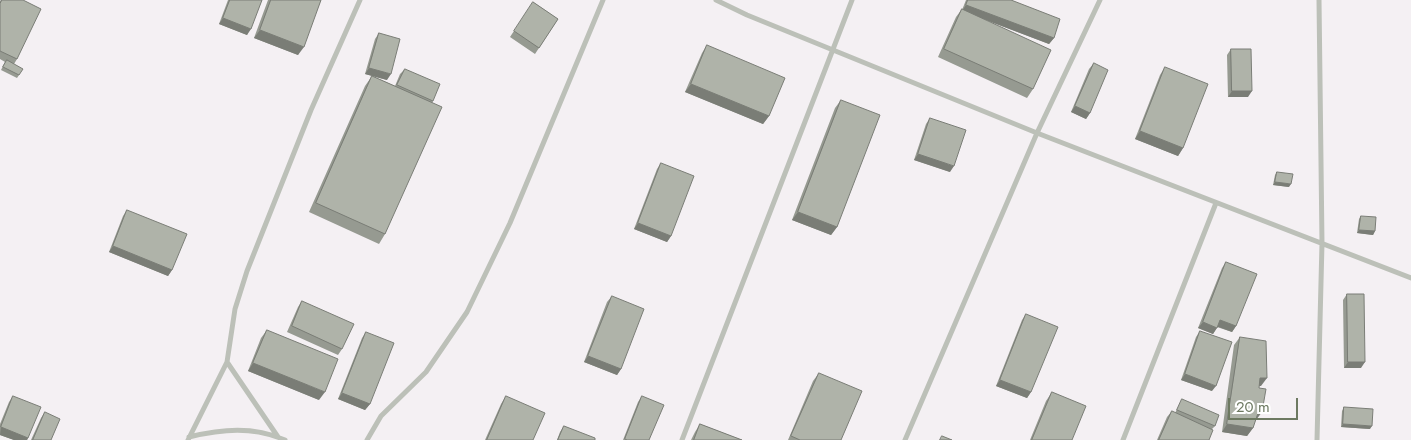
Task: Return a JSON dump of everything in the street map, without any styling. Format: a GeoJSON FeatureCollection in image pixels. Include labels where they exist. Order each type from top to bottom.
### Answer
{"type":"FeatureCollection","features":[{"type":"Feature","properties":{"kind":"street"},"geometry":{"type":"LineString","coordinates":[[188,438],[227,362],[235,309],[247,271],[312,110],[360,0]]}},
{"type":"Feature","properties":{"kind":"street"},"geometry":{"type":"LineString","coordinates":[[367,440],[381,416],[426,372],[466,312],[510,223],[603,0]]}},
{"type":"Feature","properties":{"kind":"street"},"geometry":{"type":"LineString","coordinates":[[716,0],[832,50],[1037,133],[1411,278]]}},
{"type":"Feature","properties":{"kind":"street"},"geometry":{"type":"LineString","coordinates":[[682,440],[852,0]]}},
{"type":"Feature","properties":{"kind":"street"},"geometry":{"type":"LineString","coordinates":[[905,440],[1037,133],[1100,0]]}},
{"type":"Feature","properties":{"kind":"street"},"geometry":{"type":"LineString","coordinates":[[1317,440],[1322,243],[1319,0]]}},
{"type":"Feature","properties":{"kind":"street"},"geometry":{"type":"LineString","coordinates":[[1123,440],[1216,203]]}},
{"type":"Feature","properties":{"kind":"street"},"geometry":{"type":"LineString","coordinates":[[227,362],[279,437]]}},
{"type":"Feature","properties":{"kind":"street"},"geometry":{"type":"LineString","coordinates":[[188,438],[217,430],[240,429],[285,440]]}},
{"type":"Feature","properties":{"kind":"building"},"geometry":{"type":"Polygon","coordinates":[[[2,0],[23,0],[41,9],[17,59],[0,51],[0,4],[2,0]]]}},
{"type":"Feature","properties":{"kind":"building"},"geometry":{"type":"Polygon","coordinates":[[[230,0],[262,0],[251,29],[223,18],[230,0]]]}},
{"type":"Feature","properties":{"kind":"building"},"geometry":{"type":"Polygon","coordinates":[[[271,0],[321,0],[304,47],[260,30],[271,0]]]}},
{"type":"Feature","properties":{"kind":"building"},"geometry":{"type":"Polygon","coordinates":[[[968,0],[1011,0],[1060,19],[1054,38],[966,5],[968,0]]]}},
{"type":"Feature","properties":{"kind":"building"},"geometry":{"type":"Polygon","coordinates":[[[533,2],[558,19],[539,48],[514,31],[533,2]]]}},
{"type":"Feature","properties":{"kind":"building"},"geometry":{"type":"Polygon","coordinates":[[[962,9],[1051,50],[1033,89],[944,49],[962,9]]]}},
{"type":"Feature","properties":{"kind":"building"},"geometry":{"type":"Polygon","coordinates":[[[379,33],[400,39],[391,74],[369,68],[379,33]]]}},
{"type":"Feature","properties":{"kind":"building"},"geometry":{"type":"Polygon","coordinates":[[[707,45],[785,78],[769,116],[691,84],[707,45]]]}},
{"type":"Feature","properties":{"kind":"building"},"geometry":{"type":"Polygon","coordinates":[[[1231,49],[1251,49],[1252,91],[1232,91],[1231,49]]]}},
{"type":"Feature","properties":{"kind":"building"},"geometry":{"type":"Polygon","coordinates":[[[7,60],[23,69],[19,75],[3,67],[7,60]]]}},
{"type":"Feature","properties":{"kind":"building"},"geometry":{"type":"Polygon","coordinates":[[[1094,63],[1108,70],[1090,113],[1075,106],[1094,63]]]}},
{"type":"Feature","properties":{"kind":"building"},"geometry":{"type":"Polygon","coordinates":[[[1165,67],[1208,84],[1183,148],[1140,131],[1165,67]]]}},
{"type":"Feature","properties":{"kind":"building"},"geometry":{"type":"Polygon","coordinates":[[[405,69],[440,84],[433,101],[397,85],[405,69]]]}},
{"type":"Feature","properties":{"kind":"building"},"geometry":{"type":"Polygon","coordinates":[[[372,76],[442,107],[385,234],[316,203],[372,76]]]}},
{"type":"Feature","properties":{"kind":"building"},"geometry":{"type":"Polygon","coordinates":[[[841,100],[880,115],[837,227],[798,212],[841,100]]]}},
{"type":"Feature","properties":{"kind":"building"},"geometry":{"type":"Polygon","coordinates":[[[930,118],[966,130],[954,166],[918,154],[930,118]]]}},
{"type":"Feature","properties":{"kind":"building"},"geometry":{"type":"Polygon","coordinates":[[[661,163],[694,176],[671,236],[638,223],[661,163]]]}},
{"type":"Feature","properties":{"kind":"building"},"geometry":{"type":"Polygon","coordinates":[[[1277,172],[1293,174],[1291,184],[1275,182],[1277,172]]]}},
{"type":"Feature","properties":{"kind":"building"},"geometry":{"type":"Polygon","coordinates":[[[127,210],[187,234],[172,270],[113,246],[127,210]]]}},
{"type":"Feature","properties":{"kind":"building"},"geometry":{"type":"Polygon","coordinates":[[[1361,216],[1376,217],[1375,231],[1359,230],[1361,216]]]}},
{"type":"Feature","properties":{"kind":"building"},"geometry":{"type":"Polygon","coordinates":[[[1226,262],[1257,274],[1236,326],[1220,320],[1217,328],[1203,322],[1226,262]]]}},
{"type":"Feature","properties":{"kind":"building"},"geometry":{"type":"Polygon","coordinates":[[[1347,294],[1364,294],[1365,362],[1348,362],[1347,294]]]}},
{"type":"Feature","properties":{"kind":"building"},"geometry":{"type":"Polygon","coordinates":[[[612,296],[644,309],[621,369],[588,356],[612,296]]]}},
{"type":"Feature","properties":{"kind":"building"},"geometry":{"type":"Polygon","coordinates":[[[302,301],[354,324],[342,349],[292,326],[302,301]]]}},
{"type":"Feature","properties":{"kind":"building"},"geometry":{"type":"Polygon","coordinates":[[[1026,314],[1058,327],[1031,392],[1000,380],[1026,314]]]}},
{"type":"Feature","properties":{"kind":"building"},"geometry":{"type":"Polygon","coordinates":[[[267,330],[338,359],[325,392],[253,363],[267,330]]]}},
{"type":"Feature","properties":{"kind":"building"},"geometry":{"type":"Polygon","coordinates":[[[1200,331],[1232,342],[1216,386],[1185,374],[1200,331]]]}},
{"type":"Feature","properties":{"kind":"building"},"geometry":{"type":"Polygon","coordinates":[[[366,332],[394,343],[370,404],[342,393],[366,332]]]}},
{"type":"Feature","properties":{"kind":"building"},"geometry":{"type":"Polygon","coordinates":[[[1240,337],[1266,341],[1267,378],[1260,378],[1259,388],[1266,389],[1262,412],[1258,413],[1253,428],[1227,424],[1240,337]]]}},
{"type":"Feature","properties":{"kind":"building"},"geometry":{"type":"Polygon","coordinates":[[[819,373],[862,391],[841,440],[800,440],[791,436],[819,373]]]}},
{"type":"Feature","properties":{"kind":"building"},"geometry":{"type":"Polygon","coordinates":[[[1052,392],[1086,406],[1072,440],[1032,440],[1052,392]]]}},
{"type":"Feature","properties":{"kind":"building"},"geometry":{"type":"Polygon","coordinates":[[[13,396],[41,407],[28,438],[1,427],[13,396]]]}},
{"type":"Feature","properties":{"kind":"building"},"geometry":{"type":"Polygon","coordinates":[[[506,396],[545,413],[533,440],[487,440],[506,396]]]}},
{"type":"Feature","properties":{"kind":"building"},"geometry":{"type":"Polygon","coordinates":[[[642,396],[664,405],[649,440],[627,440],[625,439],[642,396]]]}},
{"type":"Feature","properties":{"kind":"building"},"geometry":{"type":"Polygon","coordinates":[[[1182,399],[1219,415],[1215,426],[1177,410],[1182,399]]]}},
{"type":"Feature","properties":{"kind":"building"},"geometry":{"type":"Polygon","coordinates":[[[1344,407],[1373,409],[1372,426],[1343,424],[1344,407]]]}},
{"type":"Feature","properties":{"kind":"building"},"geometry":{"type":"Polygon","coordinates":[[[1172,411],[1213,430],[1209,440],[1159,440],[1172,411]]]}},
{"type":"Feature","properties":{"kind":"building"},"geometry":{"type":"Polygon","coordinates":[[[45,412],[60,419],[51,440],[33,440],[45,412]]]}},
{"type":"Feature","properties":{"kind":"building"},"geometry":{"type":"Polygon","coordinates":[[[700,424],[742,440],[694,440],[700,424]]]}},
{"type":"Feature","properties":{"kind":"building"},"geometry":{"type":"Polygon","coordinates":[[[564,426],[595,438],[595,440],[558,440],[564,426]]]}},
{"type":"Feature","properties":{"kind":"building"},"geometry":{"type":"Polygon","coordinates":[[[942,436],[952,440],[940,440],[942,436]]]}}]}
